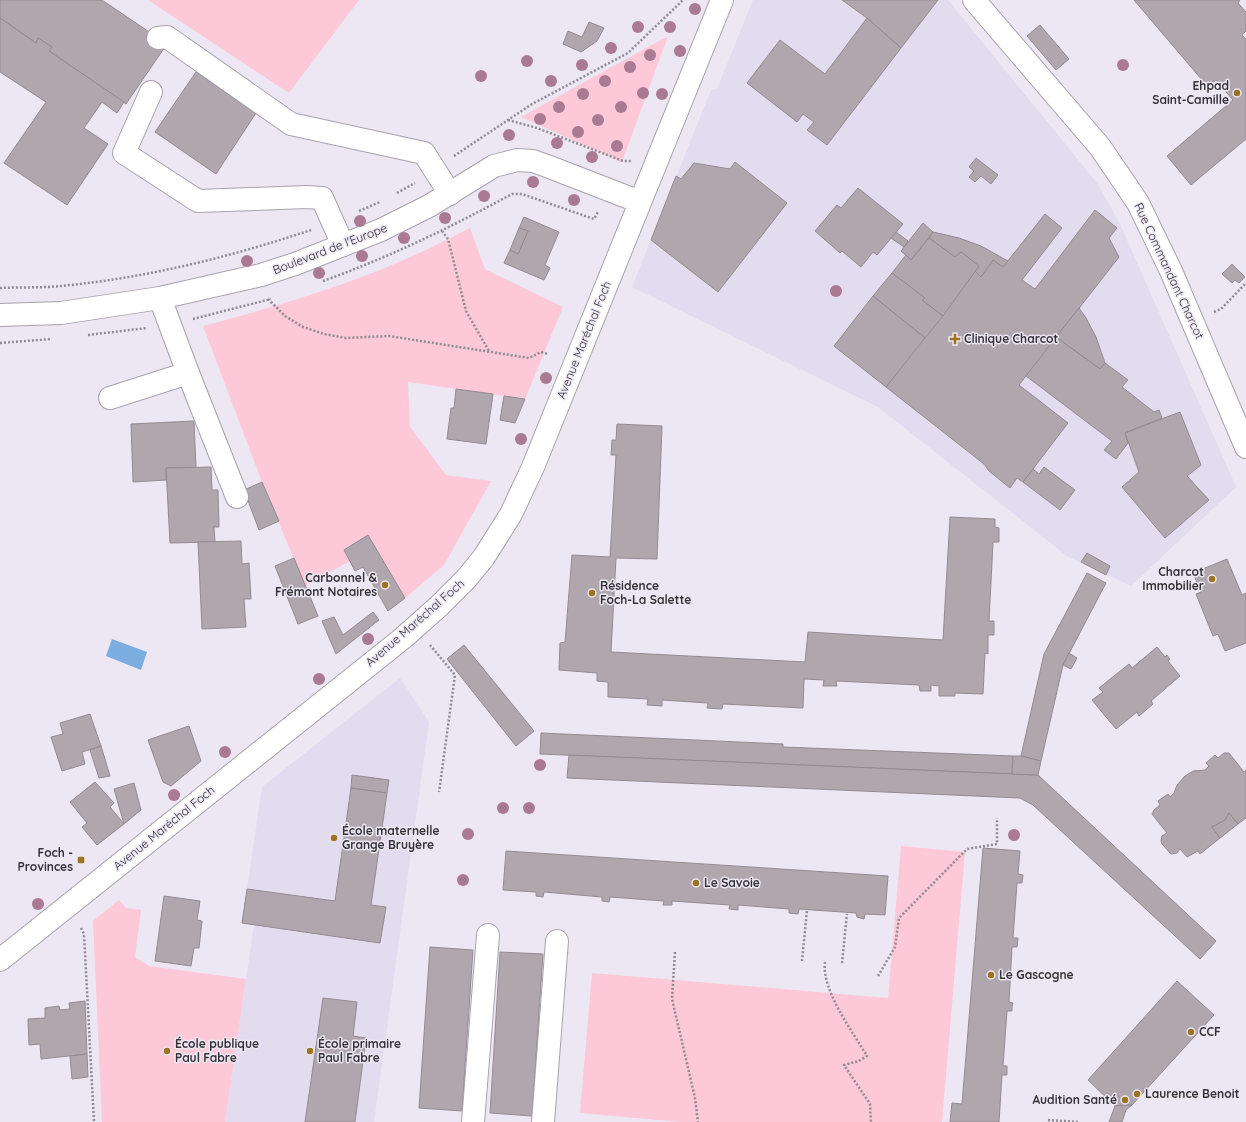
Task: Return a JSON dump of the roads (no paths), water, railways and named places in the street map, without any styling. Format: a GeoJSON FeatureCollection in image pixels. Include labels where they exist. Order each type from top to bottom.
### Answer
{"type":"FeatureCollection","features":[{"type":"Feature","properties":{"kind":"main road","name":"Avenue Maréchal Foch"},"geometry":{"type":"LineString","coordinates":[[0,960],[402,638],[467,578],[484,557],[511,514],[533,467],[722,0]]}},
{"type":"Feature","properties":{"kind":"main road","name":"Rue Commandant Charcot"},"geometry":{"type":"LineString","coordinates":[[974,0],[1100,147],[1138,203],[1171,271],[1246,447]]}},
{"type":"Feature","properties":{"kind":"main road"},"geometry":{"type":"LineString","coordinates":[[158,38],[167,37],[291,124],[424,153],[450,194]]}},
{"type":"Feature","properties":{"kind":"main road"},"geometry":{"type":"LineString","coordinates":[[151,92],[124,153],[198,201],[307,197],[322,198],[343,246]]}},
{"type":"Feature","properties":{"kind":"main road","name":"Boulevard de l'Europe"},"geometry":{"type":"LineString","coordinates":[[0,315],[61,313],[160,298],[260,275],[295,264],[381,230],[429,206],[494,166],[518,160],[533,161],[640,202]]}},
{"type":"Feature","properties":{"kind":"main road"},"geometry":{"type":"LineString","coordinates":[[160,298],[237,497]]}},
{"type":"Feature","properties":{"kind":"main road"},"geometry":{"type":"LineString","coordinates":[[110,398],[188,373]]}},
{"type":"Feature","properties":{"kind":"main road"},"geometry":{"type":"LineString","coordinates":[[473,1122],[488,935]]}},
{"type":"Feature","properties":{"kind":"main road"},"geometry":{"type":"LineString","coordinates":[[543,1122],[557,941]]}},
{"type":"Feature","properties":{"kind":"water"},"geometry":{"type":"Polygon","coordinates":[[[112,639],[147,652],[141,670],[106,656],[112,639]]]}},
{"type":"Feature","properties":{"kind":"place","name":"Ehpad Saint-Camille"},"geometry":{"type":"Point","coordinates":[1237,93]}},
{"type":"Feature","properties":{"kind":"place","name":"Clinique Charcot"},"geometry":{"type":"Point","coordinates":[955,339]}},
{"type":"Feature","properties":{"kind":"place","name":"Charcot Immobilier"},"geometry":{"type":"Point","coordinates":[1212,579]}},
{"type":"Feature","properties":{"kind":"place","name":"Carbonnel & Frémont Notaires"},"geometry":{"type":"Point","coordinates":[385,585]}},
{"type":"Feature","properties":{"kind":"place","name":"Résidence Foch-La Salette"},"geometry":{"type":"Point","coordinates":[592,593]}},
{"type":"Feature","properties":{"kind":"place","name":"École maternelle Grange Bruyère"},"geometry":{"type":"Point","coordinates":[334,838]}},
{"type":"Feature","properties":{"kind":"place","name":"Foch - Provinces"},"geometry":{"type":"Point","coordinates":[81,860]}},
{"type":"Feature","properties":{"kind":"place","name":"Le Savoie"},"geometry":{"type":"Point","coordinates":[696,883]}},
{"type":"Feature","properties":{"kind":"place","name":"Le Gascogne"},"geometry":{"type":"Point","coordinates":[991,975]}},
{"type":"Feature","properties":{"kind":"place","name":"CCF"},"geometry":{"type":"Point","coordinates":[1191,1032]}},
{"type":"Feature","properties":{"kind":"place","name":"École publique Paul Fabre"},"geometry":{"type":"Point","coordinates":[167,1051]}},
{"type":"Feature","properties":{"kind":"place","name":"École primaire Paul Fabre"},"geometry":{"type":"Point","coordinates":[310,1051]}},
{"type":"Feature","properties":{"kind":"place","name":"Laurence Benoit"},"geometry":{"type":"Point","coordinates":[1137,1094]}},
{"type":"Feature","properties":{"kind":"place","name":"Audition Santé"},"geometry":{"type":"Point","coordinates":[1125,1100]}}]}
